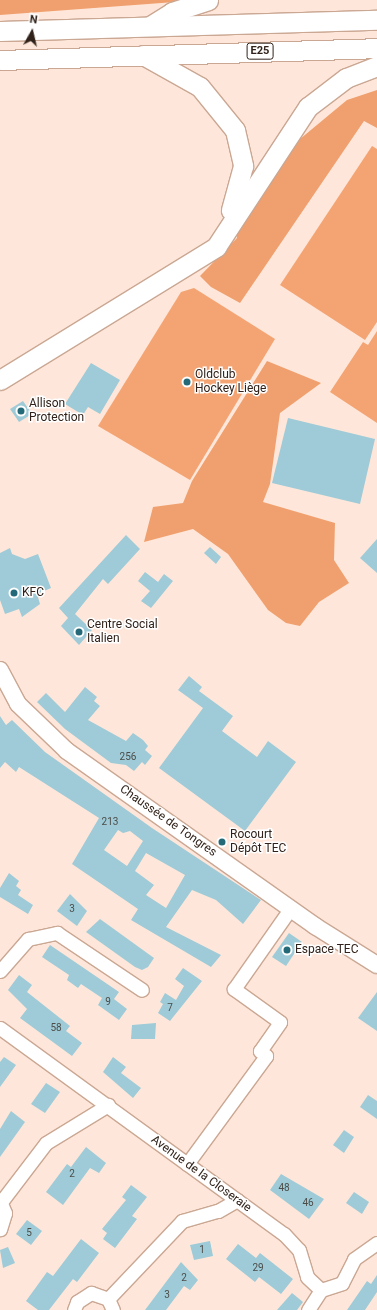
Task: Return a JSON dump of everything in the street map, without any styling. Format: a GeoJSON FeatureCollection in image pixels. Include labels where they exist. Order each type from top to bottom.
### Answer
{"type":"FeatureCollection","features":[{"type":"Feature","properties":{"kind":"highway"},"geometry":{"type":"LineString","coordinates":[[150,26],[172,12],[208,0]]}},
{"type":"Feature","properties":{"kind":"highway"},"geometry":{"type":"LineString","coordinates":[[0,31],[377,20]]}},
{"type":"Feature","properties":{"kind":"highway","name":"E25"},"geometry":{"type":"LineString","coordinates":[[0,60],[377,48]]}},
{"type":"Feature","properties":{"kind":"highway"},"geometry":{"type":"LineString","coordinates":[[0,366],[194,253],[218,231],[236,200],[243,166],[231,124],[200,87],[143,55]]}},
{"type":"Feature","properties":{"kind":"highway"},"geometry":{"type":"LineString","coordinates":[[0,380],[216,247],[308,107],[346,78],[377,66]]}},
{"type":"Feature","properties":{"kind":"main road","name":"Chaussée de Tongres"},"geometry":{"type":"LineString","coordinates":[[0,670],[18,704],[66,751],[290,908],[377,965]]}},
{"type":"Feature","properties":{"kind":"street"},"geometry":{"type":"LineString","coordinates":[[187,1164],[266,1056],[260,1052],[280,1022],[234,989],[290,908]]}},
{"type":"Feature","properties":{"kind":"street"},"geometry":{"type":"LineString","coordinates":[[0,971],[28,939],[57,933],[142,990]]}},
{"type":"Feature","properties":{"kind":"street","name":"Avenue de la Closeraie"},"geometry":{"type":"LineString","coordinates":[[0,1028],[284,1234],[298,1250],[307,1277],[321,1290]]}},
{"type":"Feature","properties":{"kind":"street"},"geometry":{"type":"LineString","coordinates":[[0,1229],[5,1213],[0,1201],[46,1143],[108,1105]]}},
{"type":"Feature","properties":{"kind":"street"},"geometry":{"type":"LineString","coordinates":[[74,1310],[84,1295],[95,1293],[110,1305],[182,1221],[218,1211],[237,1200]]}},
{"type":"Feature","properties":{"kind":"street"},"geometry":{"type":"LineString","coordinates":[[308,1310],[321,1290],[342,1283],[354,1259],[377,1243]]}},
{"type":"Feature","properties":{"kind":"shaded area"},"geometry":{"type":"Polygon","coordinates":[[[0,0],[202,0],[0,15],[0,0]]]}},
{"type":"Feature","properties":{"kind":"shaded area"},"geometry":{"type":"Polygon","coordinates":[[[377,90],[377,128],[364,121],[240,303],[211,287],[200,276],[237,238],[237,229],[294,144],[347,100],[377,90]]]}},
{"type":"Feature","properties":{"kind":"shaded area"},"geometry":{"type":"Polygon","coordinates":[[[372,146],[377,149],[377,322],[365,340],[280,285],[372,146]]]}},
{"type":"Feature","properties":{"kind":"shaded area","name":"Oldclub Hockey Liège"},"geometry":{"type":"Polygon","coordinates":[[[194,288],[275,339],[190,480],[98,426],[181,292],[194,288]]]}},
{"type":"Feature","properties":{"kind":"shaded area"},"geometry":{"type":"Polygon","coordinates":[[[377,331],[377,423],[330,392],[363,342],[368,345],[377,331]]]}},
{"type":"Feature","properties":{"kind":"shaded area"},"geometry":{"type":"Polygon","coordinates":[[[267,361],[321,383],[280,413],[270,484],[263,502],[335,523],[334,560],[349,583],[319,602],[300,626],[286,623],[268,610],[228,554],[193,529],[144,542],[153,507],[183,503],[192,481],[267,361]]]}},
{"type":"Feature","properties":{"kind":"building"},"geometry":{"type":"Polygon","coordinates":[[[91,363],[120,380],[100,414],[88,407],[83,415],[65,404],[91,363]]]}},
{"type":"Feature","properties":{"kind":"building","name":"Allison Protection"},"geometry":{"type":"Polygon","coordinates":[[[23,401],[32,414],[19,422],[10,409],[23,401]]]}},
{"type":"Feature","properties":{"kind":"building"},"geometry":{"type":"Polygon","coordinates":[[[288,418],[375,439],[360,504],[272,483],[288,418]]]}},
{"type":"Feature","properties":{"kind":"building"},"geometry":{"type":"Polygon","coordinates":[[[126,535],[140,549],[108,584],[103,579],[75,614],[92,630],[79,645],[61,626],[68,618],[59,608],[126,535]]]}},
{"type":"Feature","properties":{"kind":"building"},"geometry":{"type":"Polygon","coordinates":[[[377,539],[377,573],[360,558],[377,539]]]}},
{"type":"Feature","properties":{"kind":"building"},"geometry":{"type":"Polygon","coordinates":[[[210,547],[221,557],[216,564],[204,553],[210,547]]]}},
{"type":"Feature","properties":{"kind":"building"},"geometry":{"type":"Polygon","coordinates":[[[10,548],[12,554],[25,559],[38,554],[51,588],[37,594],[40,604],[22,617],[19,609],[5,614],[0,600],[0,553],[10,548]]]}},
{"type":"Feature","properties":{"kind":"building"},"geometry":{"type":"Polygon","coordinates":[[[145,572],[158,582],[164,574],[173,581],[151,608],[141,601],[150,591],[138,581],[145,572]]]}},
{"type":"Feature","properties":{"kind":"building"},"geometry":{"type":"Polygon","coordinates":[[[189,676],[202,687],[199,691],[233,716],[222,731],[257,757],[268,741],[296,762],[245,831],[159,768],[203,708],[178,690],[189,676]]]}},
{"type":"Feature","properties":{"kind":"building"},"geometry":{"type":"Polygon","coordinates":[[[85,687],[97,697],[94,701],[100,706],[88,720],[126,741],[133,733],[143,740],[148,746],[145,750],[152,756],[145,765],[142,762],[134,771],[126,765],[111,763],[65,729],[37,702],[46,693],[65,712],[85,687]]]}},
{"type":"Feature","properties":{"kind":"building"},"geometry":{"type":"Polygon","coordinates":[[[0,716],[6,725],[12,720],[45,752],[152,828],[261,900],[243,924],[216,900],[192,890],[166,927],[221,955],[211,967],[131,920],[138,909],[72,864],[99,818],[19,767],[16,772],[5,762],[0,768],[0,716]],[[118,830],[104,850],[127,866],[143,841],[130,831],[123,833],[118,830]],[[146,853],[135,871],[154,885],[146,895],[166,908],[185,875],[146,853]]]}},
{"type":"Feature","properties":{"kind":"building"},"geometry":{"type":"Polygon","coordinates":[[[9,873],[19,881],[16,886],[21,890],[18,895],[33,905],[28,914],[0,897],[0,888],[9,873]]]}},
{"type":"Feature","properties":{"kind":"building"},"geometry":{"type":"Polygon","coordinates":[[[70,894],[87,911],[77,926],[57,911],[70,894]]]}},
{"type":"Feature","properties":{"kind":"building"},"geometry":{"type":"Polygon","coordinates":[[[100,919],[154,958],[148,967],[142,970],[135,967],[86,932],[100,919]]]}},
{"type":"Feature","properties":{"kind":"building","name":"Espace TEC"},"geometry":{"type":"Polygon","coordinates":[[[289,933],[302,942],[286,966],[272,957],[289,933]]]}},
{"type":"Feature","properties":{"kind":"building"},"geometry":{"type":"Polygon","coordinates":[[[50,945],[119,992],[114,999],[127,1009],[119,1020],[98,1005],[102,998],[81,984],[78,988],[67,980],[69,975],[42,957],[50,945]]]}},
{"type":"Feature","properties":{"kind":"building"},"geometry":{"type":"Polygon","coordinates":[[[183,968],[202,981],[170,1021],[158,1013],[163,1004],[160,1002],[165,993],[176,1000],[184,986],[175,979],[183,968]]]}},
{"type":"Feature","properties":{"kind":"building"},"geometry":{"type":"Polygon","coordinates":[[[19,975],[32,985],[27,992],[70,1026],[66,1031],[82,1043],[72,1056],[20,1018],[27,1009],[8,990],[19,975]]]}},
{"type":"Feature","properties":{"kind":"building"},"geometry":{"type":"Polygon","coordinates":[[[377,992],[377,1031],[358,1018],[377,992]]]}},
{"type":"Feature","properties":{"kind":"building"},"geometry":{"type":"Polygon","coordinates":[[[156,1023],[155,1039],[131,1039],[132,1025],[156,1023]]]}},
{"type":"Feature","properties":{"kind":"building"},"geometry":{"type":"Polygon","coordinates":[[[4,1057],[16,1065],[0,1087],[0,1062],[4,1057]]]}},
{"type":"Feature","properties":{"kind":"building"},"geometry":{"type":"Polygon","coordinates":[[[113,1057],[126,1067],[121,1073],[141,1088],[133,1098],[103,1072],[113,1057]]]}},
{"type":"Feature","properties":{"kind":"building"},"geometry":{"type":"Polygon","coordinates":[[[46,1083],[60,1092],[45,1113],[31,1104],[46,1083]]]}},
{"type":"Feature","properties":{"kind":"building"},"geometry":{"type":"Polygon","coordinates":[[[368,1095],[377,1101],[377,1119],[360,1107],[368,1095]]]}},
{"type":"Feature","properties":{"kind":"building"},"geometry":{"type":"Polygon","coordinates":[[[11,1111],[25,1122],[0,1157],[0,1129],[11,1111]]]}},
{"type":"Feature","properties":{"kind":"building"},"geometry":{"type":"Polygon","coordinates":[[[344,1130],[354,1137],[344,1153],[333,1145],[344,1130]]]}},
{"type":"Feature","properties":{"kind":"building"},"geometry":{"type":"Polygon","coordinates":[[[86,1147],[106,1163],[99,1173],[90,1168],[63,1205],[46,1192],[67,1164],[71,1167],[86,1147]]]}},
{"type":"Feature","properties":{"kind":"building"},"geometry":{"type":"Polygon","coordinates":[[[281,1174],[324,1199],[309,1219],[270,1190],[281,1174]]]}},
{"type":"Feature","properties":{"kind":"building"},"geometry":{"type":"Polygon","coordinates":[[[131,1185],[147,1197],[132,1216],[137,1219],[115,1248],[103,1239],[107,1233],[102,1229],[126,1200],[122,1197],[131,1185]]]}},
{"type":"Feature","properties":{"kind":"building"},"geometry":{"type":"Polygon","coordinates":[[[354,1192],[369,1202],[362,1214],[346,1203],[354,1192]]]}},
{"type":"Feature","properties":{"kind":"building"},"geometry":{"type":"Polygon","coordinates":[[[27,1220],[42,1231],[31,1245],[16,1234],[27,1220]]]}},
{"type":"Feature","properties":{"kind":"building"},"geometry":{"type":"Polygon","coordinates":[[[81,1239],[99,1253],[77,1282],[73,1279],[49,1310],[38,1310],[26,1301],[47,1272],[53,1276],[81,1239]]]}},
{"type":"Feature","properties":{"kind":"building"},"geometry":{"type":"Polygon","coordinates":[[[210,1241],[213,1256],[194,1260],[190,1245],[210,1241]]]}},
{"type":"Feature","properties":{"kind":"building"},"geometry":{"type":"Polygon","coordinates":[[[238,1244],[256,1258],[260,1253],[293,1279],[281,1294],[259,1277],[255,1282],[226,1259],[238,1244]]]}},
{"type":"Feature","properties":{"kind":"building"},"geometry":{"type":"Polygon","coordinates":[[[8,1247],[15,1263],[3,1268],[0,1250],[8,1247]]]}},
{"type":"Feature","properties":{"kind":"building"},"geometry":{"type":"Polygon","coordinates":[[[181,1262],[198,1280],[190,1290],[184,1286],[166,1310],[145,1310],[181,1262]]]}},
{"type":"Feature","properties":{"kind":"building"},"geometry":{"type":"Polygon","coordinates":[[[377,1275],[377,1292],[365,1310],[347,1310],[367,1281],[371,1284],[377,1275]]]}},
{"type":"Feature","properties":{"kind":"building"},"geometry":{"type":"Polygon","coordinates":[[[292,1293],[303,1302],[297,1310],[277,1310],[292,1293]]]}},
{"type":"Feature","properties":{"kind":"place","name":"Oldclub Hockey Liège"},"geometry":{"type":"Point","coordinates":[187,382]}},
{"type":"Feature","properties":{"kind":"place","name":"Allison Protection"},"geometry":{"type":"Point","coordinates":[21,411]}},
{"type":"Feature","properties":{"kind":"place","name":"KFC"},"geometry":{"type":"Point","coordinates":[14,593]}},
{"type":"Feature","properties":{"kind":"place","name":"Centre Social Italien"},"geometry":{"type":"Point","coordinates":[79,632]}},
{"type":"Feature","properties":{"kind":"place","name":"Rocourt Dépôt TEC"},"geometry":{"type":"Point","coordinates":[222,842]}},
{"type":"Feature","properties":{"kind":"place","name":"Espace TEC"},"geometry":{"type":"Point","coordinates":[287,950]}}]}
